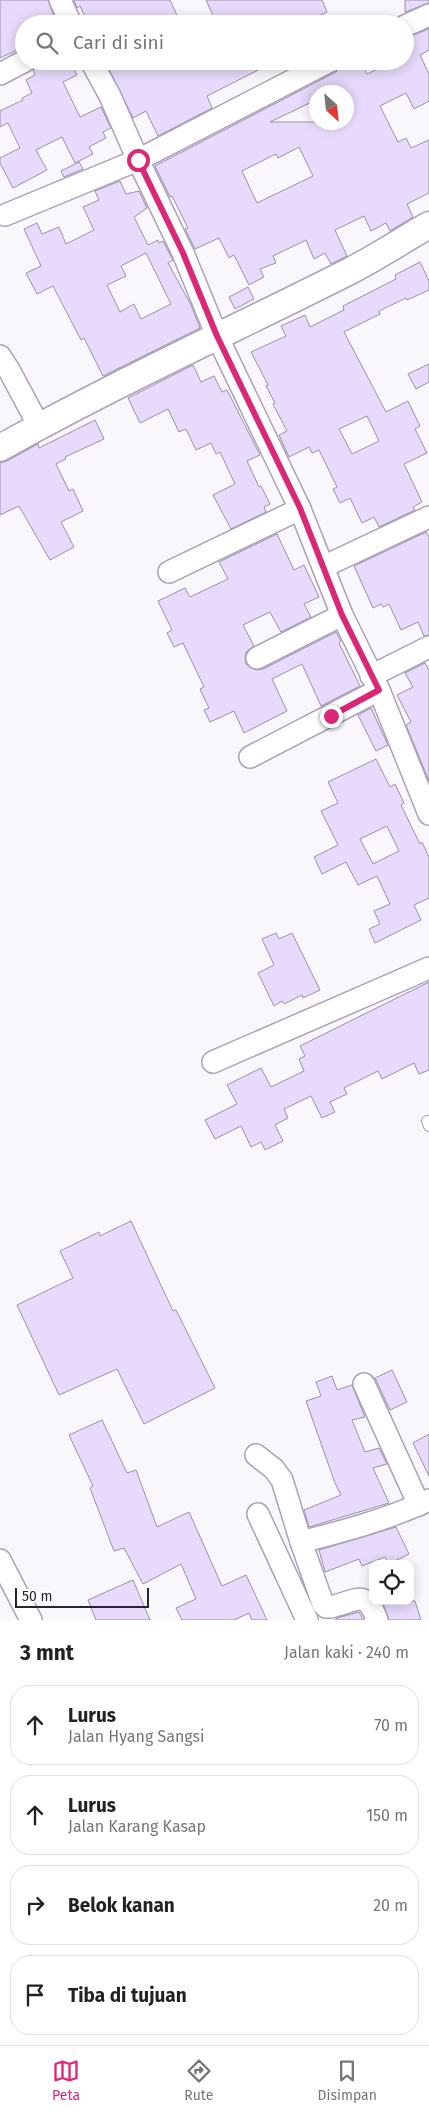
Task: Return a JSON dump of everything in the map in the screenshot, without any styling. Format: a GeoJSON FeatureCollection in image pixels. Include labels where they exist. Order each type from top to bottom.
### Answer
{"type":"FeatureCollection","features":[{"type":"Feature","properties":{"kind":"street"},"geometry":{"type":"LineString","coordinates":[[60,0],[67,15]]}},
{"type":"Feature","properties":{"kind":"street"},"geometry":{"type":"LineString","coordinates":[[414,22],[429,15]]}},
{"type":"Feature","properties":{"kind":"street"},"geometry":{"type":"LineString","coordinates":[[0,74],[15,66]]}},
{"type":"Feature","properties":{"kind":"street"},"geometry":{"type":"LineString","coordinates":[[96,70],[110,96],[138,160],[183,253],[217,336],[300,508],[342,615],[375,683],[429,814]]}},
{"type":"Feature","properties":{"kind":"street"},"geometry":{"type":"LineString","coordinates":[[6,215],[138,160],[313,70]]}},
{"type":"Feature","properties":{"kind":"street"},"geometry":{"type":"LineString","coordinates":[[0,448],[39,426],[351,270],[429,225]]}},
{"type":"Feature","properties":{"kind":"street"},"geometry":{"type":"LineString","coordinates":[[0,356],[39,426]]}},
{"type":"Feature","properties":{"kind":"street"},"geometry":{"type":"LineString","coordinates":[[168,572],[300,508]]}},
{"type":"Feature","properties":{"kind":"street"},"geometry":{"type":"LineString","coordinates":[[323,566],[429,517]]}},
{"type":"Feature","properties":{"kind":"street"},"geometry":{"type":"LineString","coordinates":[[258,658],[342,615]]}},
{"type":"Feature","properties":{"kind":"street"},"geometry":{"type":"LineString","coordinates":[[250,757],[375,683],[429,647]]}},
{"type":"Feature","properties":{"kind":"street"},"geometry":{"type":"LineString","coordinates":[[212,1062],[429,968]]}},
{"type":"Feature","properties":{"kind":"street"},"geometry":{"type":"LineString","coordinates":[[301,1542],[333,1534],[424,1503],[364,1384]]}},
{"type":"Feature","properties":{"kind":"street"},"geometry":{"type":"LineString","coordinates":[[256,1455],[274,1469],[282,1480],[301,1542],[326,1607],[362,1598],[372,1606],[377,1620]]}},
{"type":"Feature","properties":{"kind":"street"},"geometry":{"type":"LineString","coordinates":[[258,1514],[306,1620]]}},
{"type":"Feature","properties":{"kind":"street"},"geometry":{"type":"LineString","coordinates":[[0,1560],[8,1594],[31,1620]]}},
{"type":"Feature","properties":{"kind":"building"},"geometry":{"type":"Polygon","coordinates":[[[0,0],[48,0],[54,15],[15,15],[15,51],[0,58],[0,0]]]}},
{"type":"Feature","properties":{"kind":"building"},"geometry":{"type":"Polygon","coordinates":[[[74,0],[170,0],[177,15],[84,15],[80,6],[77,8],[74,0]]]}},
{"type":"Feature","properties":{"kind":"building"},"geometry":{"type":"Polygon","coordinates":[[[206,0],[322,0],[327,12],[321,15],[213,15],[206,0]]]}},
{"type":"Feature","properties":{"kind":"building"},"geometry":{"type":"Polygon","coordinates":[[[405,0],[429,0],[429,3],[405,12],[405,0]]]}},
{"type":"Feature","properties":{"kind":"building"},"geometry":{"type":"Polygon","coordinates":[[[429,29],[429,50],[420,55],[429,74],[429,101],[414,109],[406,93],[380,106],[398,142],[406,138],[411,148],[429,140],[429,193],[407,204],[413,217],[390,231],[386,223],[371,231],[364,216],[335,230],[347,256],[331,264],[325,253],[314,259],[306,240],[273,256],[276,263],[260,269],[264,277],[249,285],[234,255],[229,258],[219,238],[195,249],[185,229],[188,228],[155,166],[309,86],[309,103],[270,122],[309,122],[309,130],[354,130],[354,85],[311,85],[338,70],[365,70],[367,74],[375,70],[414,70],[414,35],[429,29]],[[299,147],[278,158],[276,154],[242,171],[257,203],[313,176],[299,147]]]}},
{"type":"Feature","properties":{"kind":"building"},"geometry":{"type":"Polygon","coordinates":[[[33,70],[74,70],[77,75],[63,82],[80,117],[101,107],[111,128],[103,132],[106,138],[89,147],[93,154],[75,163],[62,137],[36,150],[47,170],[13,188],[0,163],[0,158],[20,148],[8,123],[0,127],[0,111],[23,100],[22,98],[32,93],[26,80],[35,75],[33,70]]]}},
{"type":"Feature","properties":{"kind":"building"},"geometry":{"type":"Polygon","coordinates":[[[109,70],[258,70],[207,96],[212,108],[158,136],[146,111],[133,118],[109,70]]]}},
{"type":"Feature","properties":{"kind":"building"},"geometry":{"type":"Polygon","coordinates":[[[79,162],[83,169],[64,177],[61,171],[79,162]]]}},
{"type":"Feature","properties":{"kind":"building"},"geometry":{"type":"Polygon","coordinates":[[[120,181],[126,194],[139,191],[147,208],[134,217],[148,245],[158,240],[159,243],[163,241],[173,260],[168,263],[191,305],[200,328],[103,376],[84,338],[81,340],[53,286],[37,294],[26,273],[41,266],[24,229],[37,223],[42,234],[59,227],[66,244],[94,230],[83,207],[99,200],[95,191],[120,181]],[[146,253],[121,266],[126,276],[107,285],[120,312],[134,304],[141,319],[171,304],[146,253]]]}},
{"type":"Feature","properties":{"kind":"building"},"geometry":{"type":"Polygon","coordinates":[[[420,262],[429,281],[429,290],[407,300],[406,298],[379,311],[380,314],[344,332],[386,412],[408,401],[420,426],[415,429],[427,453],[404,464],[422,502],[413,507],[415,510],[379,527],[374,517],[362,523],[350,498],[340,503],[333,489],[337,487],[319,450],[312,453],[309,447],[289,457],[279,435],[287,431],[273,404],[275,403],[266,386],[268,385],[251,352],[286,336],[281,326],[305,315],[310,327],[344,310],[343,306],[396,279],[395,275],[420,262]],[[367,416],[339,429],[352,454],[379,441],[367,416]]]}},
{"type":"Feature","properties":{"kind":"building"},"geometry":{"type":"Polygon","coordinates":[[[248,287],[254,299],[235,309],[229,297],[248,287]]]}},
{"type":"Feature","properties":{"kind":"building"},"geometry":{"type":"Polygon","coordinates":[[[429,364],[429,382],[416,389],[408,374],[429,364]]]}},
{"type":"Feature","properties":{"kind":"building"},"geometry":{"type":"Polygon","coordinates":[[[193,365],[201,382],[214,376],[222,392],[227,390],[260,455],[247,461],[259,487],[261,486],[270,504],[264,507],[266,512],[231,529],[213,495],[235,484],[220,452],[216,454],[211,443],[196,450],[186,429],[179,432],[168,409],[140,423],[128,398],[193,365]]]}},
{"type":"Feature","properties":{"kind":"building"},"geometry":{"type":"Polygon","coordinates":[[[95,420],[104,439],[65,457],[66,459],[56,464],[69,491],[73,489],[83,511],[61,522],[74,547],[50,560],[19,506],[0,515],[0,463],[38,444],[39,448],[95,420]]]}},
{"type":"Feature","properties":{"kind":"building"},"geometry":{"type":"Polygon","coordinates":[[[426,532],[429,537],[429,635],[424,636],[418,622],[401,630],[389,604],[383,607],[381,604],[373,608],[354,566],[426,532]]]}},
{"type":"Feature","properties":{"kind":"building"},"geometry":{"type":"Polygon","coordinates":[[[277,534],[294,570],[304,565],[319,597],[304,604],[311,617],[281,632],[270,612],[243,625],[254,646],[246,652],[246,664],[256,670],[263,669],[336,632],[341,641],[339,643],[360,686],[321,706],[302,664],[272,679],[287,711],[244,733],[234,711],[210,722],[204,710],[209,708],[200,689],[204,687],[183,643],[174,647],[167,633],[172,630],[158,601],[185,588],[190,597],[228,579],[219,562],[277,534]]]}},
{"type":"Feature","properties":{"kind":"building"},"geometry":{"type":"Polygon","coordinates":[[[425,663],[429,670],[429,781],[406,725],[411,722],[397,695],[413,687],[405,673],[425,663]]]}},
{"type":"Feature","properties":{"kind":"building"},"geometry":{"type":"Polygon","coordinates":[[[371,708],[388,745],[376,751],[358,715],[371,708]]]}},
{"type":"Feature","properties":{"kind":"building"},"geometry":{"type":"Polygon","coordinates":[[[376,759],[390,787],[395,784],[404,803],[401,805],[420,844],[422,842],[429,857],[429,898],[414,905],[421,920],[375,943],[369,929],[380,924],[374,911],[390,904],[377,876],[358,885],[346,862],[322,874],[314,857],[338,845],[321,811],[338,803],[328,782],[376,759]],[[387,826],[360,839],[373,864],[399,851],[387,826]]]}},
{"type":"Feature","properties":{"kind":"building"},"geometry":{"type":"Polygon","coordinates":[[[276,933],[279,939],[292,933],[320,990],[303,998],[302,995],[284,1004],[282,1001],[274,1006],[258,973],[274,965],[262,939],[276,933]]]}},
{"type":"Feature","properties":{"kind":"building"},"geometry":{"type":"Polygon","coordinates":[[[429,982],[429,1070],[419,1074],[414,1063],[382,1079],[378,1071],[344,1088],[347,1094],[330,1102],[335,1112],[322,1118],[311,1096],[284,1109],[288,1118],[275,1125],[283,1141],[265,1150],[261,1142],[251,1147],[241,1126],[215,1139],[205,1120],[237,1104],[227,1085],[261,1068],[271,1087],[304,1071],[299,1059],[305,1056],[300,1046],[429,982]]]}},
{"type":"Feature","properties":{"kind":"building"},"geometry":{"type":"Polygon","coordinates":[[[131,1221],[173,1311],[176,1310],[215,1388],[144,1424],[117,1369],[59,1395],[17,1305],[73,1278],[60,1251],[99,1232],[100,1236],[131,1221]]]}},
{"type":"Feature","properties":{"kind":"building"},"geometry":{"type":"Polygon","coordinates":[[[392,1370],[407,1402],[390,1410],[375,1378],[392,1370]]]}},
{"type":"Feature","properties":{"kind":"building"},"geometry":{"type":"Polygon","coordinates":[[[332,1376],[337,1390],[352,1385],[365,1417],[352,1420],[365,1452],[379,1448],[387,1464],[373,1468],[389,1503],[309,1527],[304,1510],[341,1495],[306,1401],[321,1396],[316,1382],[332,1376]]]}},
{"type":"Feature","properties":{"kind":"building"},"geometry":{"type":"Polygon","coordinates":[[[102,1420],[127,1473],[136,1470],[157,1527],[189,1512],[222,1586],[246,1575],[267,1620],[252,1620],[249,1613],[234,1620],[182,1620],[176,1608],[196,1599],[181,1564],[143,1584],[124,1548],[114,1551],[90,1488],[93,1486],[69,1435],[102,1420]]]}},
{"type":"Feature","properties":{"kind":"building"},"geometry":{"type":"Polygon","coordinates":[[[429,1434],[429,1476],[413,1443],[429,1434]]]}},
{"type":"Feature","properties":{"kind":"building"},"geometry":{"type":"Polygon","coordinates":[[[396,1527],[409,1554],[397,1560],[387,1560],[385,1557],[377,1560],[369,1560],[369,1563],[362,1566],[359,1559],[325,1572],[319,1550],[396,1527]]]}},
{"type":"Feature","properties":{"kind":"building"},"geometry":{"type":"Polygon","coordinates":[[[133,1580],[150,1620],[96,1620],[88,1600],[133,1580]]]}},
{"type":"Feature","properties":{"kind":"building"},"geometry":{"type":"Polygon","coordinates":[[[415,1601],[421,1620],[389,1620],[383,1605],[414,1605],[415,1601]]]}},
{"type":"Feature","properties":{"kind":"building"},"geometry":{"type":"Polygon","coordinates":[[[359,1612],[363,1620],[335,1620],[337,1618],[359,1612]]]}},
{"type":"Feature","properties":{"kind":"route"},"geometry":{"type":"LineString","coordinates":[[138,160],[183,253],[217,336],[260,421],[300,508],[342,615],[379,690],[331,716]]}}]}
